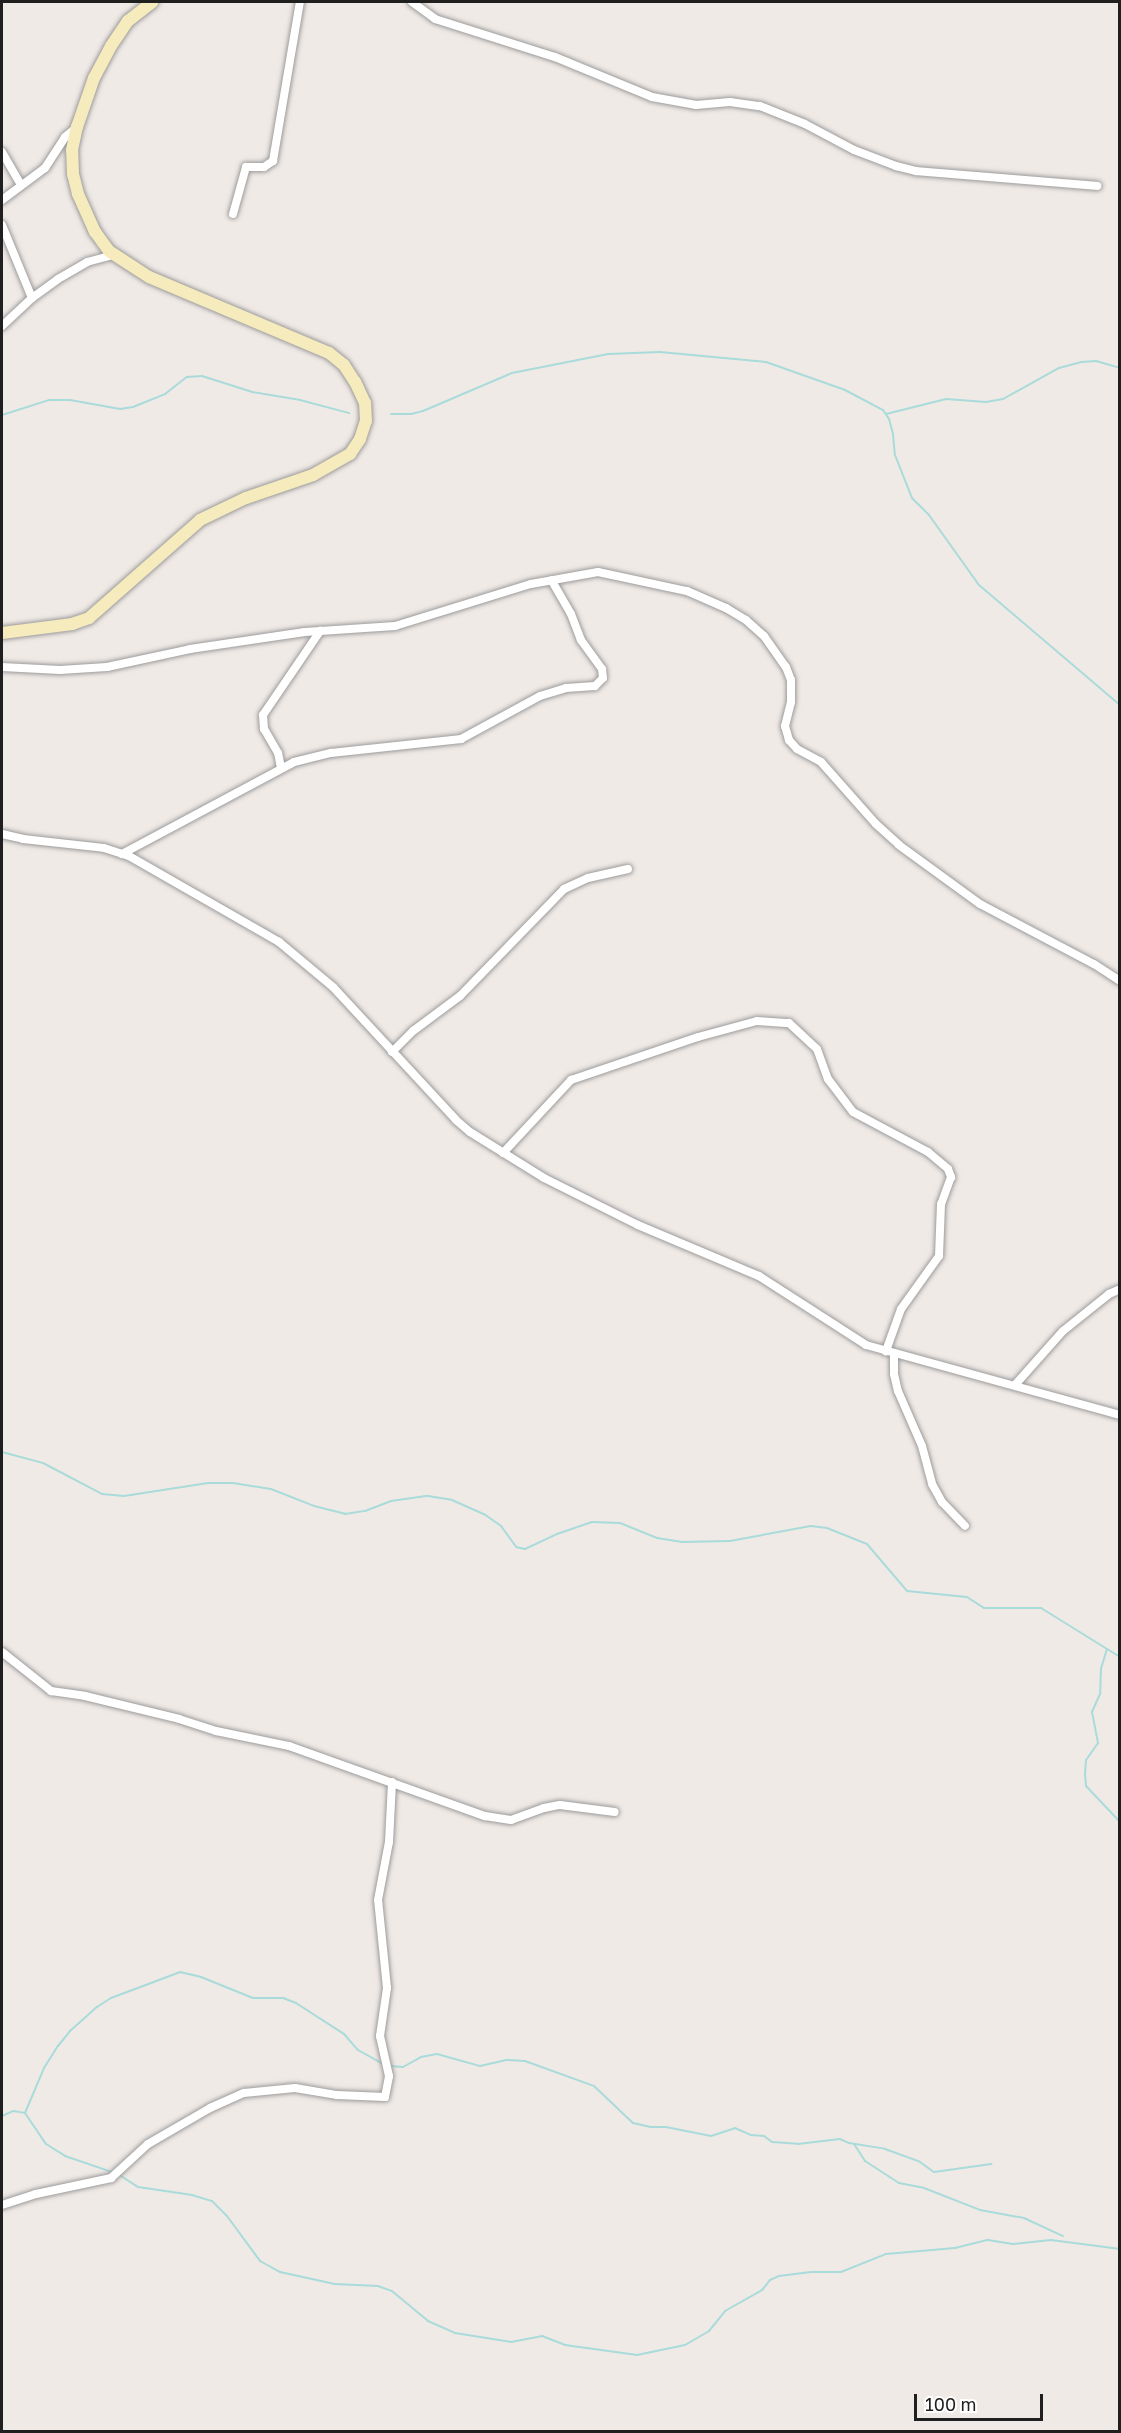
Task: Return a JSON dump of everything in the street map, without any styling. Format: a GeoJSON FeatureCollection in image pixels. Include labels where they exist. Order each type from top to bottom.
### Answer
{"type":"FeatureCollection","features":[{"type":"Feature","properties":{"kind":"street"},"geometry":{"type":"LineString","coordinates":[[2,633],[72,624],[89,618],[200,520],[246,498],[314,475],[350,454],[360,439],[366,421],[365,404],[345,365],[329,353],[149,277],[114,255],[95,232],[78,194],[72,150],[76,127],[94,78],[111,46],[128,21],[152,2]]}},
{"type":"Feature","properties":{"kind":"street"},"geometry":{"type":"LineString","coordinates":[[233,214],[246,167],[264,166],[273,161],[300,2]]}},
{"type":"Feature","properties":{"kind":"street"},"geometry":{"type":"LineString","coordinates":[[412,2],[435,19],[555,57],[652,97],[696,105],[730,102],[760,106],[805,124],[854,150],[896,166],[916,171],[1097,186]]}},
{"type":"Feature","properties":{"kind":"street"},"geometry":{"type":"LineString","coordinates":[[2,200],[45,168],[65,137],[76,127]]}},
{"type":"Feature","properties":{"kind":"street"},"geometry":{"type":"LineString","coordinates":[[2,152],[21,185]]}},
{"type":"Feature","properties":{"kind":"street"},"geometry":{"type":"LineString","coordinates":[[2,225],[32,298]]}},
{"type":"Feature","properties":{"kind":"street"},"geometry":{"type":"LineString","coordinates":[[2,326],[32,298],[87,262],[114,255]]}},
{"type":"Feature","properties":{"kind":"street"},"geometry":{"type":"LineString","coordinates":[[2,667],[60,670],[107,667],[190,649],[320,632],[395,626],[551,580],[598,572],[652,582],[702,597],[746,620],[764,636],[789,673],[791,702],[785,730],[792,745],[821,762],[876,824],[934,874],[1007,920],[1094,964],[1119,981]]}},
{"type":"Feature","properties":{"kind":"street"},"geometry":{"type":"LineString","coordinates":[[122,854],[211,808],[281,768],[331,753],[460,738],[540,696],[566,688],[595,686],[603,678],[602,669],[581,640],[571,614],[551,580]]}},
{"type":"Feature","properties":{"kind":"street"},"geometry":{"type":"LineString","coordinates":[[281,768],[278,753],[264,729],[263,715],[320,632]]}},
{"type":"Feature","properties":{"kind":"street"},"geometry":{"type":"LineString","coordinates":[[2,834],[23,839],[104,848],[122,854],[163,873],[297,955],[333,987],[456,1120],[544,1179],[614,1214],[759,1276],[848,1336],[890,1352],[1119,1415]]}},
{"type":"Feature","properties":{"kind":"street"},"geometry":{"type":"LineString","coordinates":[[392,1052],[413,1031],[460,996],[564,889],[588,878],[628,869]]}},
{"type":"Feature","properties":{"kind":"street"},"geometry":{"type":"LineString","coordinates":[[502,1153],[571,1080],[757,1021],[789,1023],[817,1049],[828,1078],[853,1112],[928,1152],[948,1169],[951,1178],[941,1204],[939,1256],[901,1309],[890,1352],[898,1391],[922,1446],[932,1484],[942,1502],[965,1526]]}},
{"type":"Feature","properties":{"kind":"street"},"geometry":{"type":"LineString","coordinates":[[1015,1385],[1063,1331],[1109,1294],[1119,1289]]}},
{"type":"Feature","properties":{"kind":"street"},"geometry":{"type":"LineString","coordinates":[[2,1652],[51,1691],[85,1696],[179,1719],[216,1731],[289,1746],[444,1803],[501,1820],[511,1820],[544,1808],[560,1805],[615,1812]]}},
{"type":"Feature","properties":{"kind":"street"},"geometry":{"type":"LineString","coordinates":[[2,2205],[36,2194],[111,2178],[148,2144],[210,2108],[244,2093],[295,2088],[337,2095],[385,2097],[388,2071],[380,2036],[387,1988],[378,1900],[389,1842],[392,1782]]}},
{"type":"Feature","properties":{"kind":"waterway"},"geometry":{"type":"LineString","coordinates":[[391,414],[411,414],[423,411],[512,373],[608,354],[660,352],[766,362],[845,390],[883,410],[889,419],[895,455],[912,498],[929,515],[979,585],[1120,705]]}},
{"type":"Feature","properties":{"kind":"waterway"},"geometry":{"type":"LineString","coordinates":[[886,414],[946,399],[986,402],[1003,399],[1059,368],[1082,362],[1096,361],[1120,368]]}},
{"type":"Feature","properties":{"kind":"waterway"},"geometry":{"type":"LineString","coordinates":[[2,415],[49,400],[70,400],[120,409],[133,407],[165,394],[187,377],[202,376],[252,392],[300,400],[349,413]]}},
{"type":"Feature","properties":{"kind":"waterway"},"geometry":{"type":"LineString","coordinates":[[2,1452],[43,1463],[102,1494],[124,1496],[208,1483],[233,1483],[271,1489],[314,1506],[345,1514],[365,1511],[391,1501],[428,1496],[452,1500],[484,1514],[501,1526],[516,1547],[525,1549],[557,1534],[592,1522],[620,1523],[657,1538],[681,1542],[730,1541],[811,1526],[827,1528],[867,1544],[907,1591],[967,1597],[984,1608],[1041,1608],[1120,1657]]}},
{"type":"Feature","properties":{"kind":"waterway"},"geometry":{"type":"LineString","coordinates":[[1107,1649],[1101,1669],[1100,1694],[1092,1712],[1098,1743],[1086,1760],[1085,1774],[1086,1786],[1120,1822]]}},
{"type":"Feature","properties":{"kind":"waterway"},"geometry":{"type":"LineString","coordinates":[[2,2116],[13,2111],[25,2113],[44,2068],[58,2046],[70,2031],[97,2007],[111,1998],[180,1972],[201,1977],[253,1998],[283,1998],[296,2003],[344,2034],[358,2050],[385,2065]]}},
{"type":"Feature","properties":{"kind":"waterway"},"geometry":{"type":"LineString","coordinates":[[390,2066],[403,2067],[421,2057],[437,2054],[480,2066],[507,2060],[525,2061],[594,2086],[633,2123],[650,2127],[666,2127],[711,2136],[735,2128],[751,2135],[764,2136],[772,2142],[798,2144],[840,2139],[849,2143],[885,2149],[920,2162],[934,2172],[991,2164]]}},
{"type":"Feature","properties":{"kind":"waterway"},"geometry":{"type":"LineString","coordinates":[[25,2113],[46,2144],[65,2156],[112,2172]]}},
{"type":"Feature","properties":{"kind":"waterway"},"geometry":{"type":"LineString","coordinates":[[854,2144],[865,2161],[899,2183],[924,2188],[980,2210],[1024,2218],[1063,2236]]}},
{"type":"Feature","properties":{"kind":"waterway"},"geometry":{"type":"LineString","coordinates":[[118,2174],[138,2187],[192,2195],[212,2201],[227,2216],[260,2261],[280,2272],[335,2284],[378,2286],[392,2291],[428,2321],[455,2333],[511,2342],[542,2336],[565,2345],[637,2355],[685,2345],[709,2331],[725,2311],[762,2290],[770,2280],[779,2276],[811,2272],[841,2272],[886,2254],[955,2248],[988,2240],[1013,2244],[1051,2240],[1120,2249]]}}]}
